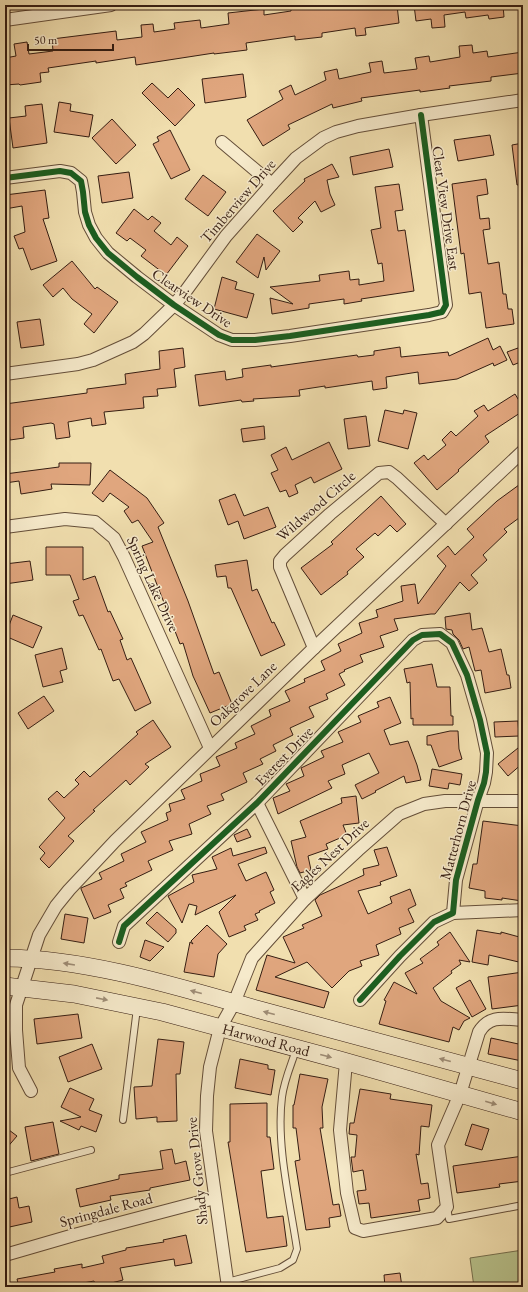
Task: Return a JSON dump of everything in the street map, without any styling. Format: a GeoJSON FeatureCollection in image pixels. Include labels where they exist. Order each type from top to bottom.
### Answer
{"type":"FeatureCollection","features":[{"type":"Feature","properties":{"kind":"main road","name":"Harwood Road"},"geometry":{"type":"LineString","coordinates":[[5,958],[30,959],[77,965],[170,985],[523,1081]]}},
{"type":"Feature","properties":{"kind":"main road","name":"Harwood Road"},"geometry":{"type":"LineString","coordinates":[[13,987],[74,994],[137,1007],[296,1048],[523,1112]]}},
{"type":"Feature","properties":{"kind":"street"},"geometry":{"type":"LineString","coordinates":[[5,20],[111,5]]}},
{"type":"Feature","properties":{"kind":"street","name":"Timberview Drive"},"geometry":{"type":"LineString","coordinates":[[5,374],[78,364],[93,360],[133,342],[144,334],[174,305],[226,236],[272,184],[296,158],[323,138],[336,132],[358,126],[523,100]]}},
{"type":"Feature","properties":{"kind":"street","name":"Clear View Drive East"},"geometry":{"type":"LineString","coordinates":[[421,115],[446,305]]}},
{"type":"Feature","properties":{"kind":"street"},"geometry":{"type":"LineString","coordinates":[[222,142],[272,184]]}},
{"type":"Feature","properties":{"kind":"street","name":"Clearview Drive"},"geometry":{"type":"LineString","coordinates":[[5,178],[60,171],[71,173],[81,181],[84,192],[85,212],[89,225],[96,238],[108,253],[137,278],[174,305],[219,335],[232,340],[255,340],[290,336],[429,315],[442,312],[446,305]]}},
{"type":"Feature","properties":{"kind":"street","name":"Oakgrove Lane"},"geometry":{"type":"LineString","coordinates":[[31,1091],[19,1068],[16,1005],[13,987],[30,959],[39,936],[56,906],[115,841],[210,748],[523,451]]}},
{"type":"Feature","properties":{"kind":"street","name":"Wildwood Circle"},"geometry":{"type":"LineString","coordinates":[[314,648],[280,567],[280,561],[285,555],[330,514],[379,473],[389,472],[397,478],[446,524]]}},
{"type":"Feature","properties":{"kind":"street","name":"Spring Lake Drive"},"geometry":{"type":"LineString","coordinates":[[5,527],[65,519],[88,521],[95,522],[114,538],[210,748]]}},
{"type":"Feature","properties":{"kind":"street","name":"Everest Drive"},"geometry":{"type":"LineString","coordinates":[[118,942],[124,926],[257,803],[413,640],[422,635],[440,634],[452,643],[467,675]]}},
{"type":"Feature","properties":{"kind":"street","name":"Matterhorn Drive"},"geometry":{"type":"LineString","coordinates":[[453,913],[456,880],[486,772],[487,753],[480,720],[467,675]]}},
{"type":"Feature","properties":{"kind":"street","name":"Eagles Nest Drive"},"geometry":{"type":"LineString","coordinates":[[220,1028],[234,1003],[252,958],[305,899],[400,814],[424,804],[444,801],[523,801]]}},
{"type":"Feature","properties":{"kind":"street"},"geometry":{"type":"LineString","coordinates":[[257,803],[305,899]]}},
{"type":"Feature","properties":{"kind":"street"},"geometry":{"type":"LineString","coordinates":[[360,1000],[400,956],[434,922],[453,913],[523,910]]}},
{"type":"Feature","properties":{"kind":"street"},"geometry":{"type":"LineString","coordinates":[[346,1062],[340,1130],[347,1193],[355,1228],[363,1231],[437,1218],[447,1207],[438,1144],[460,1094],[479,1032],[489,1020],[499,1018],[523,1020]]}},
{"type":"Feature","properties":{"kind":"street","name":"Shady Grove Drive"},"geometry":{"type":"LineString","coordinates":[[220,1028],[210,1067],[206,1131],[227,1284]]}},
{"type":"Feature","properties":{"kind":"street","name":"Springdale Road"},"geometry":{"type":"LineString","coordinates":[[5,1255],[74,1235],[215,1198]]}},
{"type":"Feature","properties":{"kind":"lane"},"geometry":{"type":"LineString","coordinates":[[123,1120],[137,1007]]}},
{"type":"Feature","properties":{"kind":"lane"},"geometry":{"type":"LineString","coordinates":[[227,1284],[280,1268],[293,1260],[297,1249],[285,1171],[282,1133],[282,1096],[296,1048]]}},
{"type":"Feature","properties":{"kind":"lane"},"geometry":{"type":"LineString","coordinates":[[5,1173],[91,1150]]}},
{"type":"Feature","properties":{"kind":"lane"},"geometry":{"type":"LineString","coordinates":[[447,1207],[449,1220],[523,1205]]}},
{"type":"Feature","properties":{"kind":"green space"},"geometry":{"type":"Polygon","coordinates":[[[523,1250],[523,1287],[474,1287],[470,1258],[523,1250]]]}},
{"type":"Feature","properties":{"kind":"building"},"geometry":{"type":"Polygon","coordinates":[[[397,5],[399,23],[365,28],[366,35],[356,36],[355,28],[322,33],[322,37],[295,40],[295,36],[246,43],[247,50],[214,53],[136,65],[135,57],[48,68],[49,72],[40,73],[41,82],[20,85],[5,85],[5,58],[16,56],[14,44],[27,42],[29,54],[53,51],[52,39],[116,31],[117,40],[142,37],[141,25],[153,24],[154,32],[175,29],[174,23],[200,20],[201,28],[229,24],[228,13],[264,9],[264,15],[291,11],[291,6],[397,5]]]}},
{"type":"Feature","properties":{"kind":"building"},"geometry":{"type":"Polygon","coordinates":[[[414,5],[503,5],[504,17],[489,19],[488,15],[466,18],[465,12],[444,15],[445,27],[432,28],[431,19],[416,21],[414,5]]]}},
{"type":"Feature","properties":{"kind":"building"},"geometry":{"type":"Polygon","coordinates":[[[472,45],[473,53],[487,51],[488,57],[523,52],[523,73],[491,77],[491,81],[449,86],[450,88],[420,92],[420,90],[361,98],[362,101],[333,108],[332,104],[288,125],[290,129],[263,146],[247,120],[283,99],[279,91],[291,85],[295,95],[326,80],[324,72],[337,69],[339,79],[371,72],[369,63],[382,61],[384,73],[417,69],[415,58],[429,56],[430,62],[460,57],[459,46],[472,45]]]}},
{"type":"Feature","properties":{"kind":"building"},"geometry":{"type":"Polygon","coordinates":[[[243,74],[246,97],[205,103],[202,79],[243,74]]]}},
{"type":"Feature","properties":{"kind":"building"},"geometry":{"type":"Polygon","coordinates":[[[152,83],[168,98],[178,88],[195,105],[175,126],[142,93],[152,83]]]}},
{"type":"Feature","properties":{"kind":"building"},"geometry":{"type":"Polygon","coordinates":[[[59,102],[71,104],[70,111],[93,115],[89,137],[54,132],[59,102]]]}},
{"type":"Feature","properties":{"kind":"building"},"geometry":{"type":"Polygon","coordinates":[[[42,104],[47,143],[13,148],[9,118],[26,116],[25,106],[42,104]]]}},
{"type":"Feature","properties":{"kind":"building"},"geometry":{"type":"Polygon","coordinates":[[[112,119],[136,145],[116,164],[92,138],[112,119]]]}},
{"type":"Feature","properties":{"kind":"building"},"geometry":{"type":"Polygon","coordinates":[[[170,130],[190,170],[171,179],[153,144],[159,141],[157,137],[170,130]]]}},
{"type":"Feature","properties":{"kind":"building"},"geometry":{"type":"Polygon","coordinates":[[[490,135],[494,155],[458,161],[454,140],[490,135]]]}},
{"type":"Feature","properties":{"kind":"building"},"geometry":{"type":"Polygon","coordinates":[[[523,143],[523,184],[517,185],[512,145],[523,143]]]}},
{"type":"Feature","properties":{"kind":"building"},"geometry":{"type":"Polygon","coordinates":[[[389,149],[393,167],[353,175],[350,157],[389,149]]]}},
{"type":"Feature","properties":{"kind":"building"},"geometry":{"type":"Polygon","coordinates":[[[332,164],[339,177],[327,180],[330,194],[335,205],[321,212],[315,201],[298,218],[303,222],[293,232],[273,211],[305,181],[304,179],[332,164]]]}},
{"type":"Feature","properties":{"kind":"building"},"geometry":{"type":"Polygon","coordinates":[[[129,172],[133,198],[102,203],[98,176],[129,172]]]}},
{"type":"Feature","properties":{"kind":"building"},"geometry":{"type":"Polygon","coordinates":[[[203,175],[226,192],[208,216],[185,199],[203,175]]]}},
{"type":"Feature","properties":{"kind":"building"},"geometry":{"type":"Polygon","coordinates":[[[486,179],[488,194],[477,196],[480,219],[489,218],[490,229],[483,230],[488,264],[499,262],[503,294],[506,294],[508,309],[512,309],[514,324],[486,328],[481,292],[469,294],[464,253],[461,254],[452,184],[486,179]]]}},
{"type":"Feature","properties":{"kind":"building"},"geometry":{"type":"Polygon","coordinates":[[[399,184],[403,210],[395,211],[398,231],[405,230],[414,291],[361,299],[362,301],[344,304],[344,299],[309,304],[309,308],[272,314],[270,298],[293,304],[270,287],[320,281],[319,275],[349,271],[350,280],[359,279],[359,285],[384,281],[382,263],[378,264],[371,230],[381,228],[375,187],[399,184]]]}},
{"type":"Feature","properties":{"kind":"building"},"geometry":{"type":"Polygon","coordinates":[[[45,190],[49,218],[43,219],[57,261],[31,270],[23,248],[19,249],[14,236],[25,232],[22,206],[5,209],[5,195],[45,190]]]}},
{"type":"Feature","properties":{"kind":"building"},"geometry":{"type":"Polygon","coordinates":[[[134,209],[148,220],[152,216],[161,223],[154,231],[171,245],[177,237],[188,246],[166,275],[141,256],[146,250],[130,238],[127,241],[116,233],[134,209]]]}},
{"type":"Feature","properties":{"kind":"building"},"geometry":{"type":"Polygon","coordinates":[[[257,234],[280,251],[266,270],[264,257],[258,278],[236,262],[257,234]]]}},
{"type":"Feature","properties":{"kind":"building"},"geometry":{"type":"Polygon","coordinates":[[[72,261],[95,289],[97,287],[118,302],[94,333],[84,324],[92,314],[72,299],[63,288],[53,297],[43,285],[72,261]]]}},
{"type":"Feature","properties":{"kind":"building"},"geometry":{"type":"Polygon","coordinates":[[[222,277],[237,282],[235,289],[254,294],[247,318],[214,309],[222,277]]]}},
{"type":"Feature","properties":{"kind":"building"},"geometry":{"type":"Polygon","coordinates":[[[40,319],[44,345],[21,348],[17,322],[40,319]]]}},
{"type":"Feature","properties":{"kind":"building"},"geometry":{"type":"Polygon","coordinates":[[[488,338],[493,350],[500,346],[507,360],[494,366],[493,363],[457,379],[419,384],[418,372],[386,377],[387,388],[373,390],[372,381],[299,390],[300,396],[253,399],[254,401],[242,402],[241,400],[199,406],[195,375],[225,371],[226,380],[243,377],[242,369],[271,365],[271,367],[357,355],[358,357],[374,355],[374,351],[400,347],[401,357],[448,352],[449,356],[488,338]]]}},
{"type":"Feature","properties":{"kind":"building"},"geometry":{"type":"Polygon","coordinates":[[[183,348],[185,367],[174,369],[176,387],[157,389],[158,396],[143,397],[144,408],[104,412],[106,424],[92,426],[91,418],[68,422],[70,437],[56,439],[54,424],[51,423],[23,427],[24,438],[10,440],[5,404],[87,393],[87,389],[126,384],[125,374],[160,369],[159,351],[183,348]]]}},
{"type":"Feature","properties":{"kind":"building"},"geometry":{"type":"Polygon","coordinates":[[[518,348],[523,361],[513,365],[507,352],[518,348]]]}},
{"type":"Feature","properties":{"kind":"building"},"geometry":{"type":"Polygon","coordinates":[[[515,394],[523,407],[523,411],[485,436],[489,442],[437,490],[414,463],[424,455],[428,460],[446,445],[442,440],[451,431],[456,436],[478,416],[474,411],[484,405],[488,411],[515,394]]]}},
{"type":"Feature","properties":{"kind":"building"},"geometry":{"type":"Polygon","coordinates":[[[385,410],[403,414],[404,410],[417,413],[408,449],[378,441],[385,410]]]}},
{"type":"Feature","properties":{"kind":"building"},"geometry":{"type":"Polygon","coordinates":[[[366,416],[370,446],[348,449],[344,419],[366,416]]]}},
{"type":"Feature","properties":{"kind":"building"},"geometry":{"type":"Polygon","coordinates":[[[264,426],[265,439],[243,442],[241,429],[264,426]]]}},
{"type":"Feature","properties":{"kind":"building"},"geometry":{"type":"Polygon","coordinates":[[[329,442],[342,469],[314,483],[311,477],[295,485],[298,493],[289,497],[286,490],[280,492],[271,473],[278,470],[271,455],[286,447],[292,460],[329,442]]]}},
{"type":"Feature","properties":{"kind":"building"},"geometry":{"type":"Polygon","coordinates":[[[59,463],[91,463],[90,485],[51,484],[52,489],[21,494],[19,481],[5,483],[5,474],[59,467],[59,463]]]}},
{"type":"Feature","properties":{"kind":"building"},"geometry":{"type":"Polygon","coordinates":[[[110,470],[147,498],[164,523],[158,527],[188,601],[214,674],[219,672],[232,704],[210,713],[193,676],[183,643],[180,644],[142,546],[153,542],[138,520],[132,523],[124,511],[129,507],[110,493],[103,502],[92,493],[110,470]]]}},
{"type":"Feature","properties":{"kind":"building"},"geometry":{"type":"Polygon","coordinates":[[[523,482],[523,515],[504,529],[507,532],[483,555],[487,560],[471,575],[478,583],[469,591],[460,582],[435,614],[394,619],[398,630],[380,636],[384,647],[360,655],[363,662],[344,670],[345,671],[339,674],[345,685],[326,694],[328,699],[309,707],[314,717],[290,728],[293,735],[273,745],[276,751],[260,759],[263,764],[243,773],[247,782],[221,794],[224,800],[207,806],[211,814],[189,824],[192,834],[169,841],[173,850],[148,861],[152,870],[125,883],[127,886],[120,889],[124,898],[108,905],[111,912],[94,919],[81,888],[102,879],[99,873],[124,861],[121,854],[146,842],[141,832],[168,820],[166,813],[171,811],[169,804],[185,799],[181,790],[202,781],[200,774],[220,766],[216,757],[237,748],[235,743],[255,734],[251,726],[271,716],[269,710],[290,701],[285,691],[305,682],[304,679],[325,670],[321,661],[341,651],[338,644],[362,633],[359,623],[378,617],[376,610],[403,601],[401,586],[415,584],[418,604],[446,566],[437,556],[448,546],[455,555],[474,537],[467,529],[497,501],[523,482]]]}},
{"type":"Feature","properties":{"kind":"building"},"geometry":{"type":"Polygon","coordinates":[[[235,494],[244,516],[268,507],[276,527],[244,539],[238,521],[228,525],[219,500],[235,494]]]}},
{"type":"Feature","properties":{"kind":"building"},"geometry":{"type":"Polygon","coordinates":[[[381,496],[406,524],[397,532],[390,525],[378,536],[375,533],[356,549],[364,557],[347,572],[348,574],[321,595],[301,568],[333,544],[331,542],[381,496]]]}},
{"type":"Feature","properties":{"kind":"building"},"geometry":{"type":"Polygon","coordinates":[[[46,547],[83,547],[83,580],[95,576],[108,612],[110,611],[123,639],[120,640],[127,660],[131,658],[151,703],[135,711],[119,679],[113,681],[101,649],[99,650],[83,615],[79,616],[73,601],[79,599],[70,575],[46,575],[46,547]]]}},
{"type":"Feature","properties":{"kind":"building"},"geometry":{"type":"Polygon","coordinates":[[[247,560],[252,591],[257,589],[272,623],[274,622],[285,645],[261,656],[231,588],[228,588],[226,576],[217,577],[215,565],[247,560]]]}},
{"type":"Feature","properties":{"kind":"building"},"geometry":{"type":"Polygon","coordinates":[[[30,561],[33,580],[5,584],[5,564],[30,561]]]}},
{"type":"Feature","properties":{"kind":"building"},"geometry":{"type":"Polygon","coordinates":[[[470,613],[472,630],[482,628],[489,652],[501,649],[507,675],[509,675],[511,688],[485,693],[481,670],[475,671],[469,647],[463,649],[452,630],[446,629],[445,617],[470,613]]]}},
{"type":"Feature","properties":{"kind":"building"},"geometry":{"type":"Polygon","coordinates":[[[13,615],[42,627],[33,648],[5,636],[13,615]]]}},
{"type":"Feature","properties":{"kind":"building"},"geometry":{"type":"Polygon","coordinates":[[[62,648],[67,669],[60,671],[63,682],[43,687],[35,655],[62,648]]]}},
{"type":"Feature","properties":{"kind":"building"},"geometry":{"type":"Polygon","coordinates":[[[432,664],[437,687],[450,687],[451,716],[453,716],[453,725],[413,725],[413,718],[411,719],[410,682],[407,683],[404,669],[432,664]]]}},
{"type":"Feature","properties":{"kind":"building"},"geometry":{"type":"Polygon","coordinates":[[[44,696],[54,711],[28,729],[18,713],[44,696]]]}},
{"type":"Feature","properties":{"kind":"building"},"geometry":{"type":"Polygon","coordinates":[[[390,697],[401,723],[384,730],[390,745],[408,741],[421,780],[406,783],[404,776],[362,799],[355,785],[379,773],[369,753],[342,765],[345,774],[328,781],[332,788],[278,814],[273,798],[290,791],[286,784],[304,776],[301,768],[324,757],[321,751],[343,742],[338,732],[361,722],[358,716],[379,707],[377,702],[390,697]]]}},
{"type":"Feature","properties":{"kind":"building"},"geometry":{"type":"Polygon","coordinates":[[[153,720],[171,747],[145,764],[149,767],[130,785],[126,780],[93,810],[95,811],[68,836],[74,841],[49,868],[40,859],[45,853],[39,847],[65,818],[48,799],[57,791],[64,798],[79,784],[75,780],[84,771],[90,777],[138,734],[136,732],[153,720]]]}},
{"type":"Feature","properties":{"kind":"building"},"geometry":{"type":"Polygon","coordinates":[[[518,721],[519,736],[495,737],[494,722],[518,721]]]}},
{"type":"Feature","properties":{"kind":"building"},"geometry":{"type":"Polygon","coordinates":[[[450,731],[458,731],[459,749],[462,759],[439,767],[431,745],[427,745],[427,736],[450,731]]]}},
{"type":"Feature","properties":{"kind":"building"},"geometry":{"type":"Polygon","coordinates":[[[518,748],[523,754],[523,763],[508,776],[498,764],[518,748]]]}},
{"type":"Feature","properties":{"kind":"building"},"geometry":{"type":"Polygon","coordinates":[[[432,769],[462,774],[460,785],[449,783],[448,789],[429,786],[432,769]]]}},
{"type":"Feature","properties":{"kind":"building"},"geometry":{"type":"Polygon","coordinates":[[[356,796],[359,823],[343,825],[347,835],[326,844],[328,849],[308,856],[311,870],[300,873],[297,867],[291,841],[306,837],[300,821],[342,803],[341,798],[356,796]]]}},
{"type":"Feature","properties":{"kind":"building"},"geometry":{"type":"Polygon","coordinates":[[[483,821],[523,826],[522,901],[502,898],[502,900],[485,898],[485,891],[469,888],[473,864],[477,864],[483,821]]]}},
{"type":"Feature","properties":{"kind":"building"},"geometry":{"type":"Polygon","coordinates":[[[247,829],[251,837],[237,842],[234,835],[247,829]]]}},
{"type":"Feature","properties":{"kind":"building"},"geometry":{"type":"Polygon","coordinates":[[[265,847],[267,853],[238,864],[246,881],[266,872],[274,890],[270,892],[275,903],[255,914],[258,920],[244,926],[246,930],[229,937],[219,912],[236,895],[195,915],[197,906],[189,904],[182,923],[168,896],[194,882],[192,875],[217,869],[212,857],[231,848],[233,856],[265,847]]]}},
{"type":"Feature","properties":{"kind":"building"},"geometry":{"type":"Polygon","coordinates":[[[387,847],[397,876],[380,882],[381,885],[358,891],[368,914],[392,903],[390,897],[410,889],[416,905],[408,909],[414,922],[399,928],[401,934],[376,945],[379,955],[360,961],[362,966],[349,971],[332,988],[307,962],[275,977],[329,992],[324,1008],[256,990],[267,955],[295,963],[283,937],[304,928],[302,925],[322,916],[315,900],[320,895],[364,875],[363,869],[379,865],[374,850],[387,847]]]}},
{"type":"Feature","properties":{"kind":"building"},"geometry":{"type":"Polygon","coordinates":[[[157,912],[176,929],[176,933],[168,942],[146,923],[157,912]]]}},
{"type":"Feature","properties":{"kind":"building"},"geometry":{"type":"Polygon","coordinates":[[[65,914],[88,918],[84,943],[61,939],[65,914]]]}},
{"type":"Feature","properties":{"kind":"building"},"geometry":{"type":"Polygon","coordinates":[[[207,925],[227,944],[218,954],[214,977],[184,972],[190,942],[193,944],[191,941],[207,925]]]}},
{"type":"Feature","properties":{"kind":"building"},"geometry":{"type":"Polygon","coordinates":[[[477,930],[501,934],[501,932],[523,938],[523,963],[489,955],[488,965],[472,962],[477,930]]]}},
{"type":"Feature","properties":{"kind":"building"},"geometry":{"type":"Polygon","coordinates":[[[450,932],[470,962],[459,960],[461,964],[433,988],[441,1001],[470,1018],[464,1021],[459,1030],[453,1027],[449,1042],[379,1024],[386,1001],[384,1000],[394,982],[417,994],[405,973],[423,963],[420,959],[439,945],[437,942],[450,932]]]}},
{"type":"Feature","properties":{"kind":"building"},"geometry":{"type":"Polygon","coordinates":[[[145,940],[164,947],[150,961],[140,957],[145,940]]]}},
{"type":"Feature","properties":{"kind":"building"},"geometry":{"type":"Polygon","coordinates":[[[523,972],[523,1005],[492,1009],[488,977],[523,972]]]}},
{"type":"Feature","properties":{"kind":"building"},"geometry":{"type":"Polygon","coordinates":[[[470,980],[486,1009],[472,1017],[456,988],[470,980]]]}},
{"type":"Feature","properties":{"kind":"building"},"geometry":{"type":"Polygon","coordinates":[[[78,1014],[82,1038],[37,1044],[34,1019],[78,1014]]]}},
{"type":"Feature","properties":{"kind":"building"},"geometry":{"type":"Polygon","coordinates":[[[491,1038],[523,1045],[522,1061],[488,1054],[491,1038]]]}},
{"type":"Feature","properties":{"kind":"building"},"geometry":{"type":"Polygon","coordinates":[[[158,1039],[184,1042],[180,1074],[176,1074],[177,1121],[157,1122],[157,1117],[136,1119],[134,1087],[152,1086],[158,1039]]]}},
{"type":"Feature","properties":{"kind":"building"},"geometry":{"type":"Polygon","coordinates":[[[92,1044],[102,1069],[68,1082],[59,1057],[92,1044]]]}},
{"type":"Feature","properties":{"kind":"building"},"geometry":{"type":"Polygon","coordinates":[[[240,1059],[268,1065],[268,1069],[275,1070],[271,1095],[235,1088],[240,1059]]]}},
{"type":"Feature","properties":{"kind":"building"},"geometry":{"type":"Polygon","coordinates":[[[300,1074],[328,1079],[322,1107],[323,1128],[320,1128],[333,1205],[339,1204],[341,1216],[329,1218],[330,1227],[306,1230],[295,1161],[300,1160],[296,1128],[293,1128],[293,1105],[300,1074]]]}},
{"type":"Feature","properties":{"kind":"building"},"geometry":{"type":"Polygon","coordinates":[[[70,1088],[94,1099],[89,1110],[102,1115],[96,1132],[81,1126],[79,1130],[60,1121],[81,1117],[61,1107],[70,1088]]]}},
{"type":"Feature","properties":{"kind":"building"},"geometry":{"type":"Polygon","coordinates":[[[360,1089],[391,1094],[390,1099],[432,1105],[429,1127],[421,1126],[419,1155],[416,1154],[421,1184],[428,1183],[430,1198],[418,1200],[420,1211],[371,1218],[369,1203],[359,1204],[357,1191],[366,1190],[363,1170],[353,1172],[351,1157],[355,1157],[357,1135],[349,1134],[350,1123],[354,1123],[360,1089]]]}},
{"type":"Feature","properties":{"kind":"building"},"geometry":{"type":"Polygon","coordinates":[[[267,1103],[267,1137],[270,1137],[274,1169],[261,1171],[267,1218],[283,1216],[287,1246],[246,1252],[228,1142],[230,1142],[230,1104],[267,1103]]]}},
{"type":"Feature","properties":{"kind":"building"},"geometry":{"type":"Polygon","coordinates":[[[53,1122],[59,1154],[31,1161],[25,1127],[53,1122]]]}},
{"type":"Feature","properties":{"kind":"building"},"geometry":{"type":"Polygon","coordinates":[[[472,1124],[489,1129],[482,1150],[465,1145],[472,1124]]]}},
{"type":"Feature","properties":{"kind":"building"},"geometry":{"type":"Polygon","coordinates":[[[5,1127],[17,1136],[5,1150],[5,1127]]]}},
{"type":"Feature","properties":{"kind":"building"},"geometry":{"type":"Polygon","coordinates":[[[172,1149],[175,1164],[186,1161],[190,1180],[150,1188],[150,1190],[110,1196],[111,1200],[80,1207],[76,1189],[119,1179],[119,1175],[163,1169],[160,1151],[172,1149]]]}},
{"type":"Feature","properties":{"kind":"building"},"geometry":{"type":"Polygon","coordinates":[[[523,1156],[523,1181],[499,1184],[500,1187],[457,1193],[453,1166],[523,1156]]]}},
{"type":"Feature","properties":{"kind":"building"},"geometry":{"type":"Polygon","coordinates":[[[17,1197],[19,1208],[29,1206],[32,1222],[5,1228],[5,1200],[17,1197]]]}},
{"type":"Feature","properties":{"kind":"building"},"geometry":{"type":"Polygon","coordinates":[[[186,1235],[192,1263],[175,1266],[174,1259],[120,1268],[123,1280],[96,1287],[94,1281],[62,1287],[19,1287],[17,1279],[55,1272],[54,1269],[82,1264],[82,1268],[104,1263],[102,1256],[126,1250],[126,1248],[164,1242],[163,1240],[186,1235]]]}},
{"type":"Feature","properties":{"kind":"building"},"geometry":{"type":"Polygon","coordinates":[[[400,1273],[402,1287],[385,1287],[384,1275],[400,1273]]]}},
{"type":"Feature","properties":{"kind":"cycle path"},"geometry":{"type":"LineString","coordinates":[[5,178],[60,171],[71,173],[81,181],[85,212],[89,225],[96,238],[108,253],[174,305],[219,335],[232,340],[255,340],[290,336],[429,315],[442,312],[446,305],[421,115]]}},
{"type":"Feature","properties":{"kind":"cycle path"},"geometry":{"type":"LineString","coordinates":[[119,942],[124,926],[257,803],[413,640],[422,635],[440,634],[452,643],[467,675],[480,720],[487,753],[484,783],[456,880],[453,913],[434,922],[400,956],[360,1000]]}}]}
